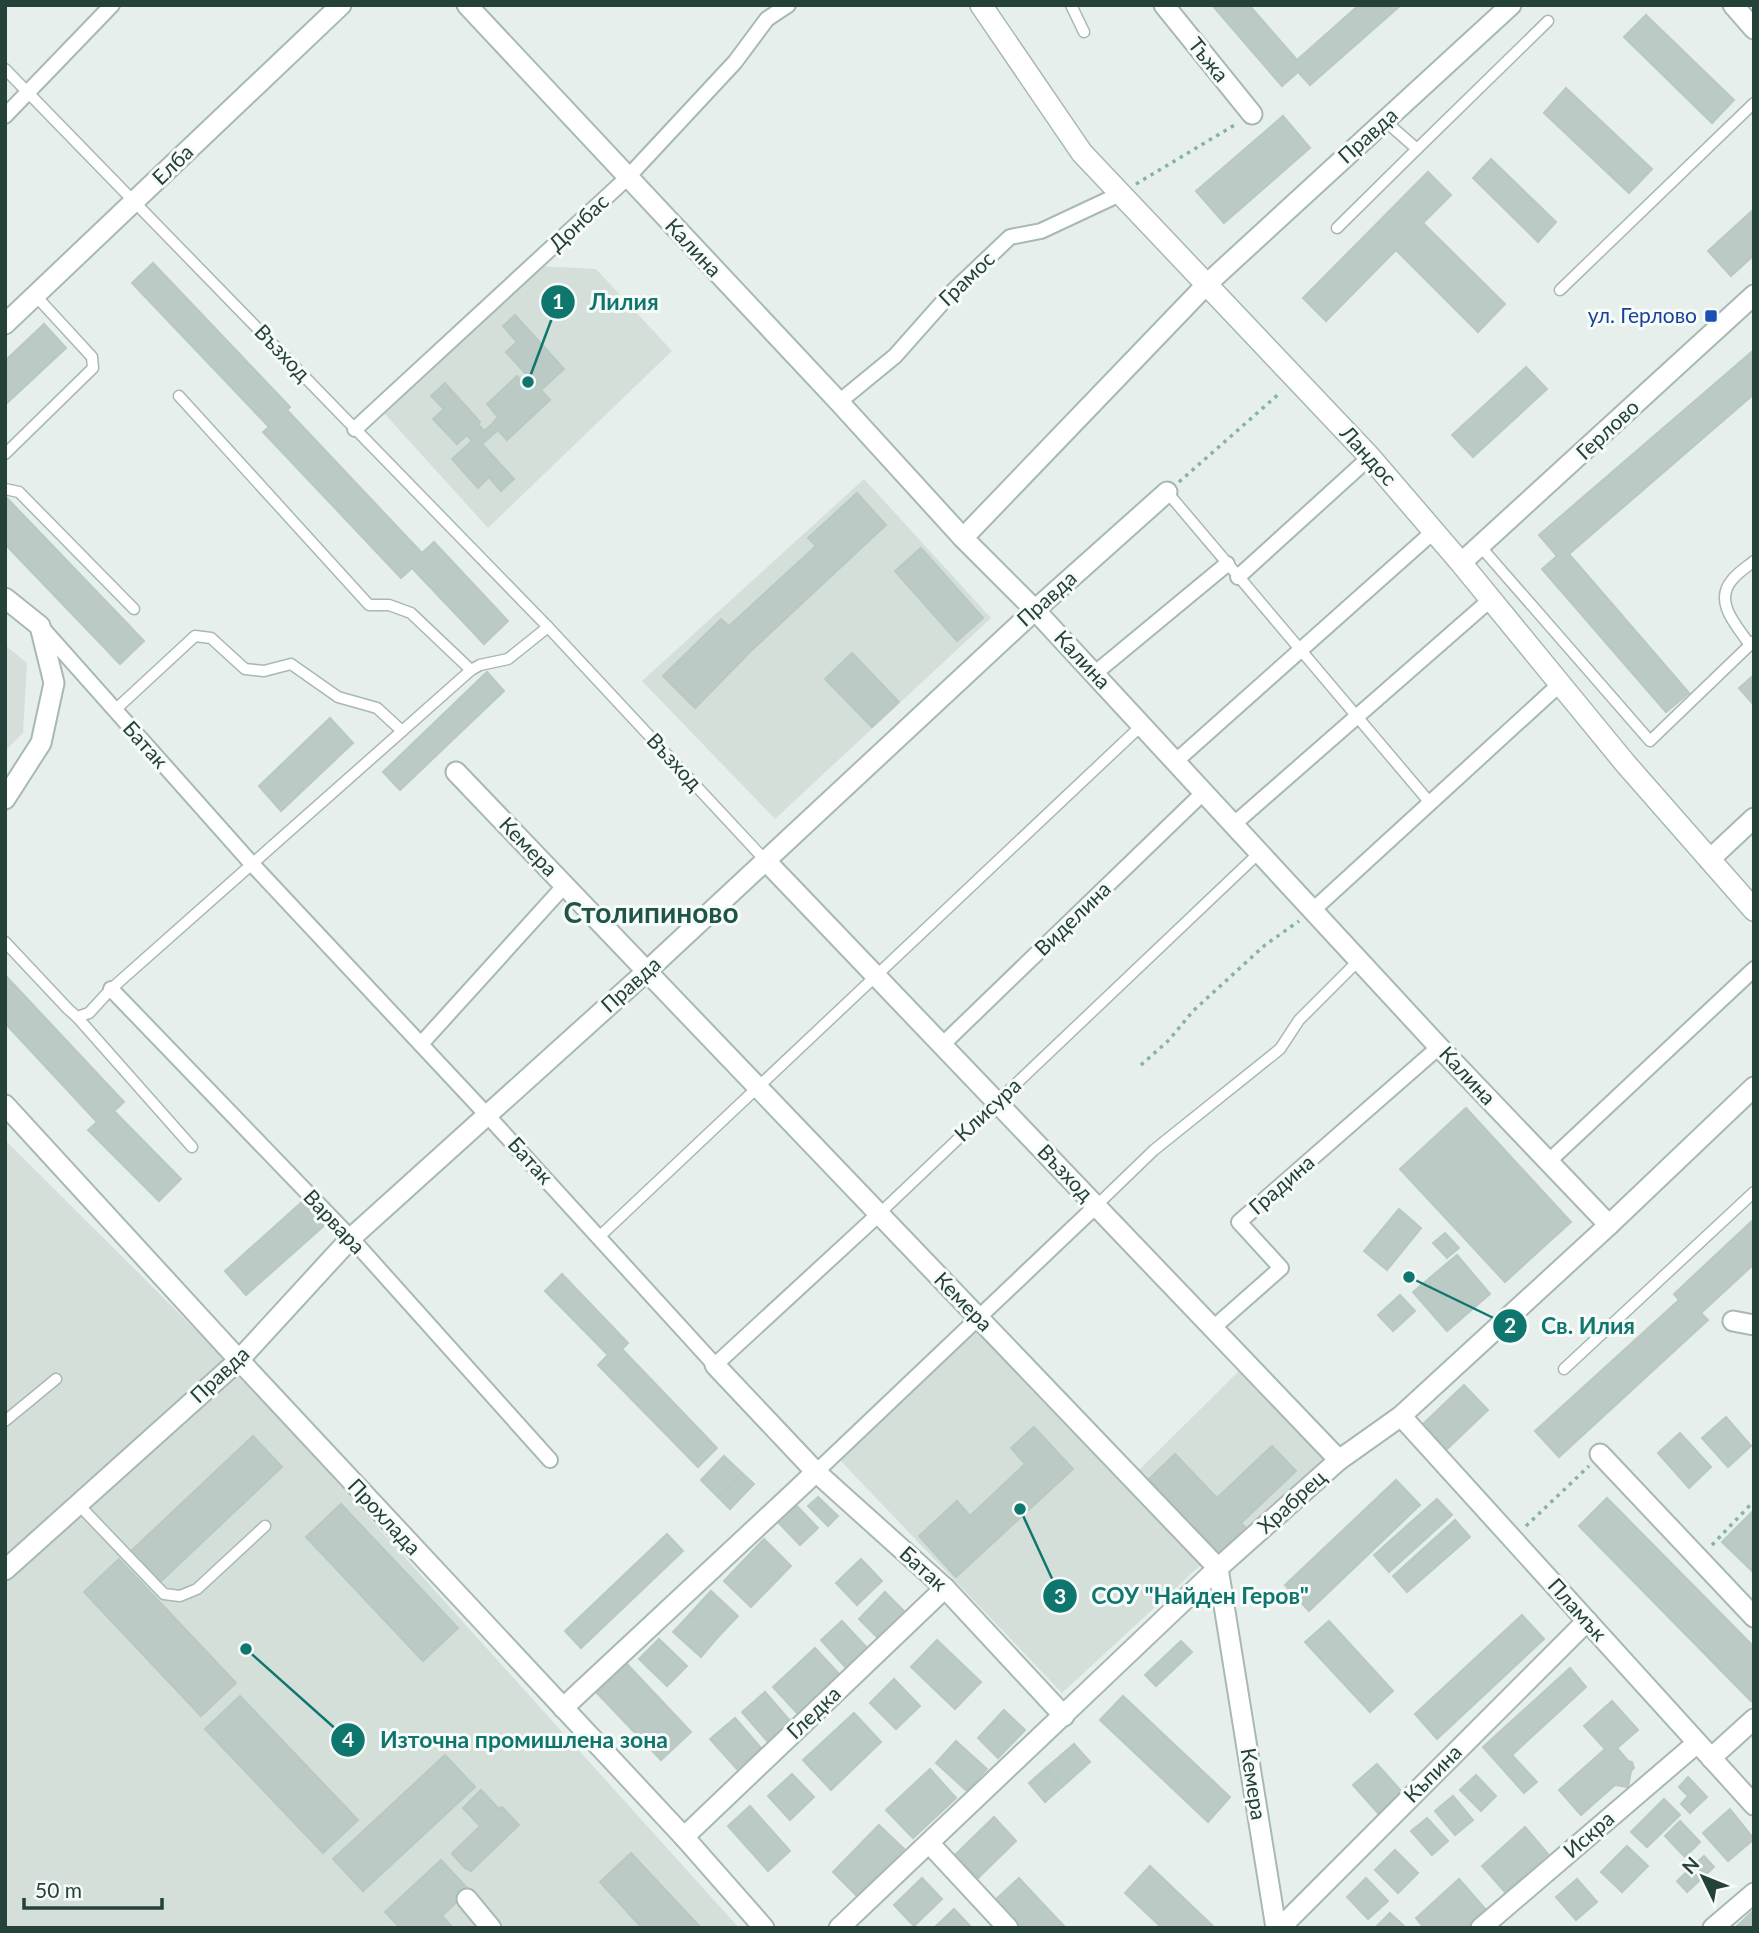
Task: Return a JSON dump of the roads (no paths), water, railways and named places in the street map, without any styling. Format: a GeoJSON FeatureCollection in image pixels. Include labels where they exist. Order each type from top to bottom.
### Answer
{"type":"FeatureCollection","features":[{"type":"Feature","properties":{"kind":"street"},"geometry":{"type":"LineString","coordinates":[[5,116],[112,5]]}},
{"type":"Feature","properties":{"kind":"street","name":"Елба"},"geometry":{"type":"LineString","coordinates":[[5,324],[341,5]]}},
{"type":"Feature","properties":{"kind":"street","name":"Калина"},"geometry":{"type":"LineString","coordinates":[[467,5],[963,538],[1035,610],[1205,792],[1439,1047],[1609,1225]]}},
{"type":"Feature","properties":{"kind":"street","name":"Донбас"},"geometry":{"type":"LineString","coordinates":[[355,429],[627,178],[726,72],[767,19],[788,5]]}},
{"type":"Feature","properties":{"kind":"street","name":"Ландос"},"geometry":{"type":"LineString","coordinates":[[981,5],[1082,153],[1370,457],[1754,910]]}},
{"type":"Feature","properties":{"kind":"street","name":"Тъжа"},"geometry":{"type":"LineString","coordinates":[[1164,5],[1252,114]]}},
{"type":"Feature","properties":{"kind":"street","name":"Правда"},"geometry":{"type":"LineString","coordinates":[[963,538],[1207,284],[1511,5]]}},
{"type":"Feature","properties":{"kind":"street"},"geometry":{"type":"LineString","coordinates":[[1733,5],[1754,29]]}},
{"type":"Feature","properties":{"kind":"street","name":"Грамос"},"geometry":{"type":"LineString","coordinates":[[838,402],[895,356],[950,294],[1010,237],[1041,231],[1120,194]]}},
{"type":"Feature","properties":{"kind":"street","name":"Герлово"},"geometry":{"type":"LineString","coordinates":[[1461,563],[1754,295]]}},
{"type":"Feature","properties":{"kind":"street"},"geometry":{"type":"LineString","coordinates":[[1238,577],[1370,457]]}},
{"type":"Feature","properties":{"kind":"street","name":"Правда"},"geometry":{"type":"LineString","coordinates":[[5,1570],[239,1360],[351,1238],[647,971],[1035,610],[1167,492]]}},
{"type":"Feature","properties":{"kind":"street"},"geometry":{"type":"LineString","coordinates":[[1176,761],[1433,532]]}},
{"type":"Feature","properties":{"kind":"street"},"geometry":{"type":"LineString","coordinates":[[1094,674],[1227,564]]}},
{"type":"Feature","properties":{"kind":"street","name":"Батак"},"geometry":{"type":"LineString","coordinates":[[5,598],[40,626],[252,864],[816,1472],[945,1588],[1064,1716]]}},
{"type":"Feature","properties":{"kind":"street"},"geometry":{"type":"LineString","coordinates":[[1234,824],[1490,600]]}},
{"type":"Feature","properties":{"kind":"street"},"geometry":{"type":"LineString","coordinates":[[5,799],[41,743],[54,683],[40,626]]}},
{"type":"Feature","properties":{"kind":"street"},"geometry":{"type":"LineString","coordinates":[[1313,910],[1560,684]]}},
{"type":"Feature","properties":{"kind":"street","name":"Кемера"},"geometry":{"type":"LineString","coordinates":[[456,772],[1218,1568],[1278,1928]]}},
{"type":"Feature","properties":{"kind":"street","name":"Виделина"},"geometry":{"type":"LineString","coordinates":[[942,1045],[1205,792]]}},
{"type":"Feature","properties":{"kind":"street"},"geometry":{"type":"LineString","coordinates":[[1709,860],[1754,818]]}},
{"type":"Feature","properties":{"kind":"street","name":"Възход"},"geometry":{"type":"LineString","coordinates":[[765,860],[1339,1460]]}},
{"type":"Feature","properties":{"kind":"street"},"geometry":{"type":"LineString","coordinates":[[421,1044],[565,885]]}},
{"type":"Feature","properties":{"kind":"street"},"geometry":{"type":"LineString","coordinates":[[1548,1162],[1754,970]]}},
{"type":"Feature","properties":{"kind":"street","name":"Варвара"},"geometry":{"type":"LineString","coordinates":[[111,989],[351,1238],[550,1460]]}},
{"type":"Feature","properties":{"kind":"street","name":"Градина"},"geometry":{"type":"LineString","coordinates":[[1213,1328],[1280,1268],[1239,1222],[1439,1047]]}},
{"type":"Feature","properties":{"kind":"street","name":"Храбрец"},"geometry":{"type":"LineString","coordinates":[[839,1928],[1218,1568],[1339,1460],[1401,1416],[1750,1097]]}},
{"type":"Feature","properties":{"kind":"street","name":"Прохлада"},"geometry":{"type":"LineString","coordinates":[[5,1105],[684,1837],[764,1928]]}},
{"type":"Feature","properties":{"kind":"street"},"geometry":{"type":"LineString","coordinates":[[563,1709],[1096,1206]]}},
{"type":"Feature","properties":{"kind":"street","name":"Клисура"},"geometry":{"type":"LineString","coordinates":[[715,1365],[879,1213]]}},
{"type":"Feature","properties":{"kind":"street"},"geometry":{"type":"LineString","coordinates":[[1733,1321],[1754,1325]]}},
{"type":"Feature","properties":{"kind":"street","name":"Пламък"},"geometry":{"type":"LineString","coordinates":[[1401,1416],[1754,1805]]}},
{"type":"Feature","properties":{"kind":"street"},"geometry":{"type":"LineString","coordinates":[[1600,1454],[1754,1617]]}},
{"type":"Feature","properties":{"kind":"street","name":"Гледка"},"geometry":{"type":"LineString","coordinates":[[684,1837],[945,1588]]}},
{"type":"Feature","properties":{"kind":"street","name":"Къпина"},"geometry":{"type":"LineString","coordinates":[[1278,1928],[1587,1620]]}},
{"type":"Feature","properties":{"kind":"street"},"geometry":{"type":"LineString","coordinates":[[1711,1758],[1754,1719]]}},
{"type":"Feature","properties":{"kind":"street","name":"Искра"},"geometry":{"type":"LineString","coordinates":[[1481,1928],[1697,1743]]}},
{"type":"Feature","properties":{"kind":"street"},"geometry":{"type":"LineString","coordinates":[[929,1843],[1008,1928]]}},
{"type":"Feature","properties":{"kind":"street"},"geometry":{"type":"LineString","coordinates":[[1713,1928],[1754,1893]]}},
{"type":"Feature","properties":{"kind":"street"},"geometry":{"type":"LineString","coordinates":[[467,1899],[491,1928]]}},
{"type":"Feature","properties":{"kind":"lane"},"geometry":{"type":"LineString","coordinates":[[1071,5],[1084,32]]}},
{"type":"Feature","properties":{"kind":"lane"},"geometry":{"type":"LineString","coordinates":[[1336,228],[1548,21]]}},
{"type":"Feature","properties":{"kind":"lane","name":"Възход"},"geometry":{"type":"LineString","coordinates":[[5,68],[548,627],[765,860]]}},
{"type":"Feature","properties":{"kind":"lane"},"geometry":{"type":"LineString","coordinates":[[1560,290],[1754,103]]}},
{"type":"Feature","properties":{"kind":"lane"},"geometry":{"type":"LineString","coordinates":[[1385,121],[1417,149]]}},
{"type":"Feature","properties":{"kind":"lane"},"geometry":{"type":"LineString","coordinates":[[5,454],[93,368],[92,357],[36,295]]}},
{"type":"Feature","properties":{"kind":"lane"},"geometry":{"type":"LineString","coordinates":[[179,396],[369,605],[389,605],[411,613],[471,670]]}},
{"type":"Feature","properties":{"kind":"lane"},"geometry":{"type":"LineString","coordinates":[[5,489],[19,492],[134,609]]}},
{"type":"Feature","properties":{"kind":"lane"},"geometry":{"type":"LineString","coordinates":[[1167,492],[1431,804]]}},
{"type":"Feature","properties":{"kind":"lane"},"geometry":{"type":"LineString","coordinates":[[1480,547],[1650,741],[1752,643],[1726,609],[1725,596],[1731,581],[1754,561]]}},
{"type":"Feature","properties":{"kind":"lane"},"geometry":{"type":"LineString","coordinates":[[77,1017],[89,1013],[111,989],[471,670],[480,665],[508,659],[548,627]]}},
{"type":"Feature","properties":{"kind":"lane"},"geometry":{"type":"LineString","coordinates":[[115,710],[195,636],[211,638],[244,669],[264,671],[291,664],[338,697],[377,708],[402,731]]}},
{"type":"Feature","properties":{"kind":"lane"},"geometry":{"type":"LineString","coordinates":[[598,1237],[1142,725]]}},
{"type":"Feature","properties":{"kind":"lane","name":"Клисура"},"geometry":{"type":"LineString","coordinates":[[879,1213],[1260,852]]}},
{"type":"Feature","properties":{"kind":"lane"},"geometry":{"type":"LineString","coordinates":[[5,942],[77,1017],[192,1147]]}},
{"type":"Feature","properties":{"kind":"lane"},"geometry":{"type":"LineString","coordinates":[[1096,1206],[1154,1150],[1280,1049],[1299,1020],[1359,960]]}},
{"type":"Feature","properties":{"kind":"lane"},"geometry":{"type":"LineString","coordinates":[[1564,1369],[1754,1192]]}},
{"type":"Feature","properties":{"kind":"lane"},"geometry":{"type":"LineString","coordinates":[[5,1421],[56,1379]]}},
{"type":"Feature","properties":{"kind":"lane"},"geometry":{"type":"LineString","coordinates":[[78,1503],[164,1594],[180,1596],[197,1589],[265,1526]]}},
{"type":"Feature","properties":{"kind":"place","name":"ул. Герлово"},"geometry":{"type":"Point","coordinates":[1711,316]}},
{"type":"Feature","properties":{"kind":"place","name":"Лилия"},"geometry":{"type":"Point","coordinates":[528,382]}},
{"type":"Feature","properties":{"kind":"place","name":"Св. Илия"},"geometry":{"type":"Point","coordinates":[1409,1277]}},
{"type":"Feature","properties":{"kind":"place","name":"СОУ \"Найден Геров\""},"geometry":{"type":"Point","coordinates":[1020,1509]}},
{"type":"Feature","properties":{"kind":"place","name":"Източна промишлена зона"},"geometry":{"type":"Point","coordinates":[246,1649]}},
{"type":"Feature","properties":{"kind":"district","name":"Столипиново"},"geometry":{"type":"Point","coordinates":[651,913]}}]}
